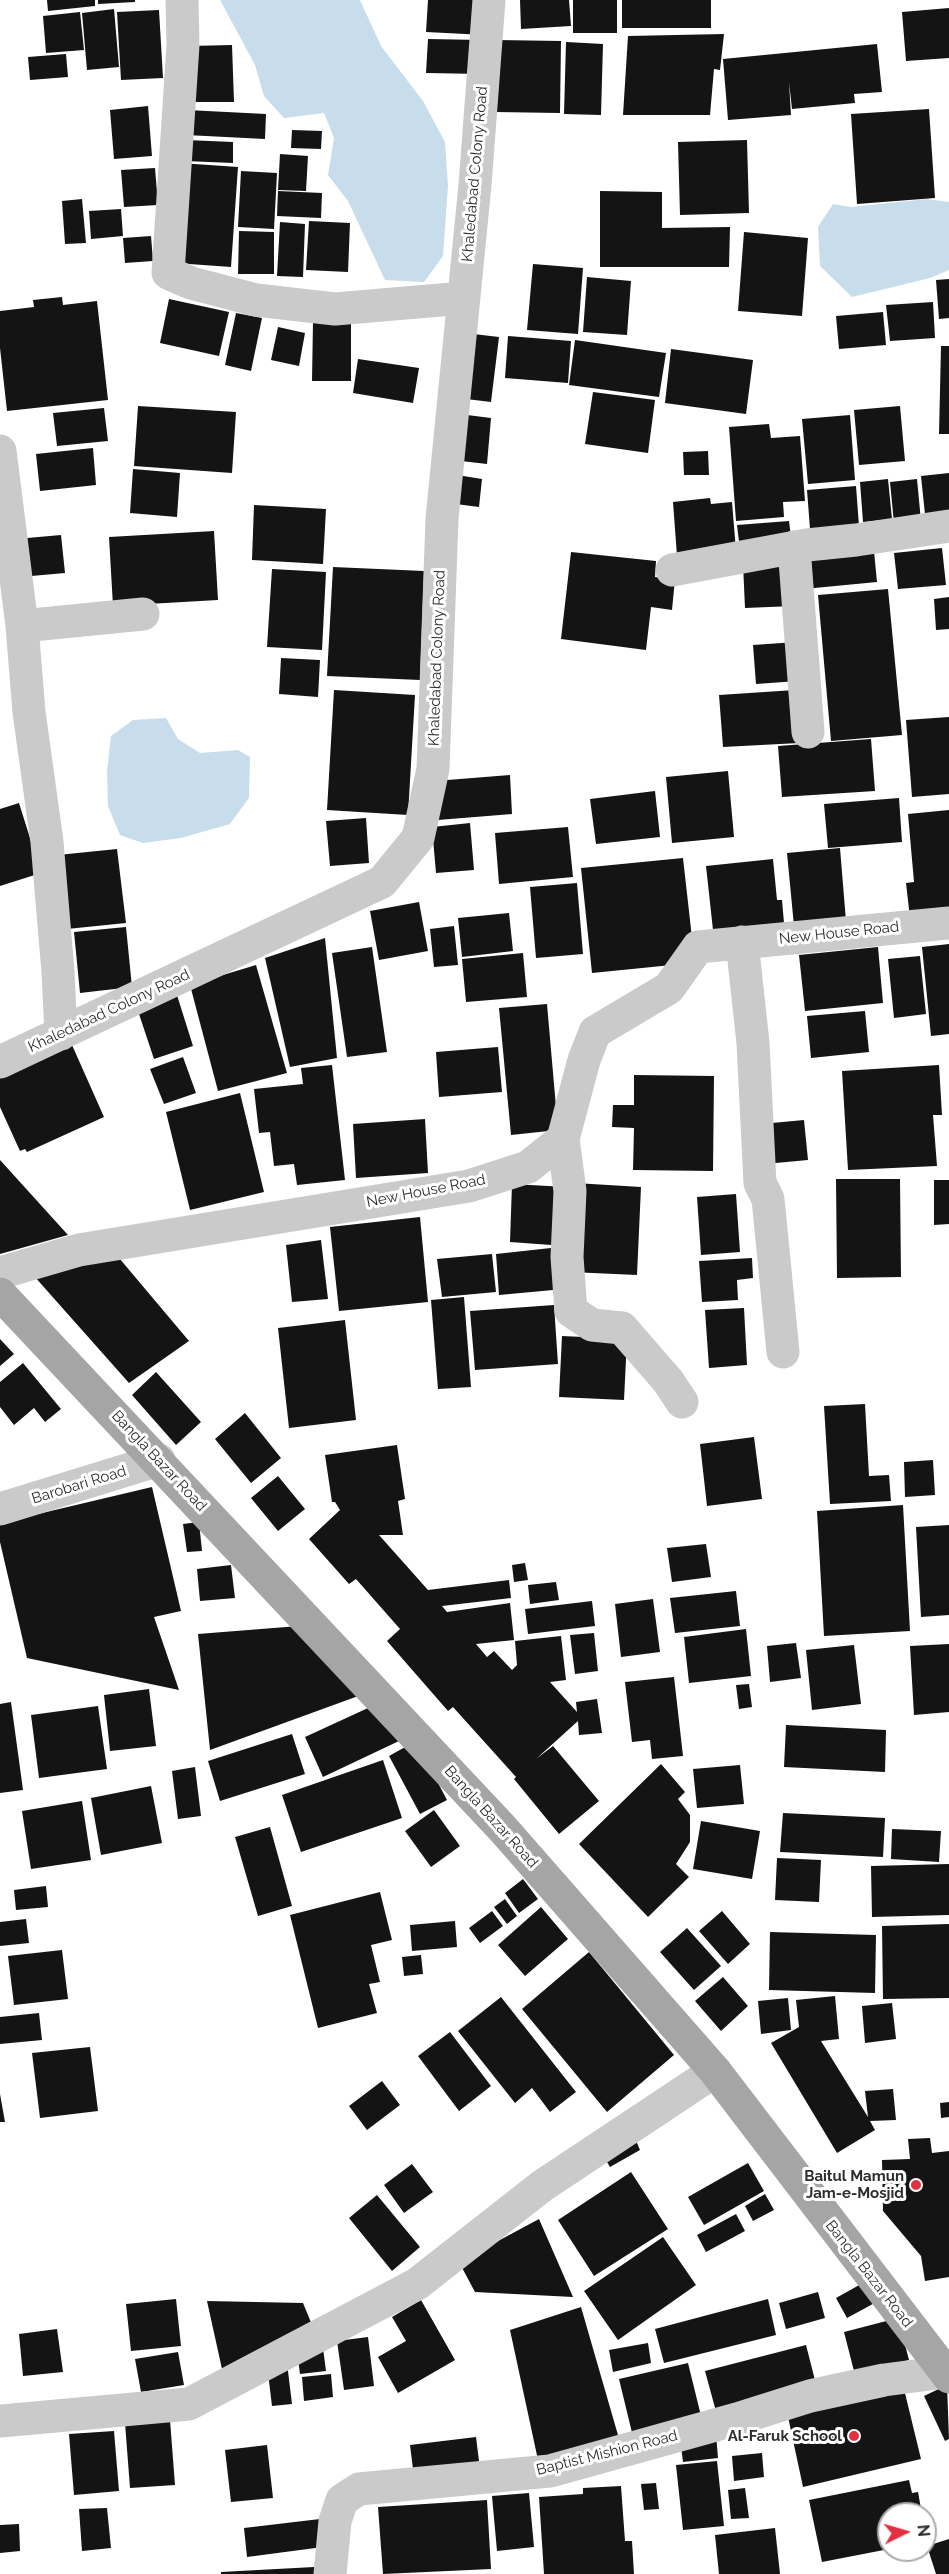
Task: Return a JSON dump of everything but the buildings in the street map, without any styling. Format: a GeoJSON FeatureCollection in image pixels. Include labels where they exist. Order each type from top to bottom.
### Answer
{"type":"FeatureCollection","features":[{"type":"Feature","properties":{"kind":"main road","name":"Bangla Bazar Road"},"geometry":{"type":"LineString","coordinates":[[0,1294],[159,1460],[503,1829],[715,2071],[948,2373]]}},
{"type":"Feature","properties":{"kind":"street"},"geometry":{"type":"LineString","coordinates":[[182,0],[183,45],[168,273],[191,283],[256,300],[335,309],[464,298]]}},
{"type":"Feature","properties":{"kind":"street","name":"Khaledabad Colony Road"},"geometry":{"type":"LineString","coordinates":[[0,1062],[382,882],[418,838],[433,769],[442,519],[464,298],[489,0]]}},
{"type":"Feature","properties":{"kind":"street"},"geometry":{"type":"LineString","coordinates":[[0,451],[22,626],[29,712],[47,843],[61,1034]]}},
{"type":"Feature","properties":{"kind":"street"},"geometry":{"type":"LineString","coordinates":[[672,570],[794,547],[949,526]]}},
{"type":"Feature","properties":{"kind":"street"},"geometry":{"type":"LineString","coordinates":[[794,547],[808,732]]}},
{"type":"Feature","properties":{"kind":"street"},"geometry":{"type":"LineString","coordinates":[[22,626],[143,614]]}},
{"type":"Feature","properties":{"kind":"street","name":"New House Road"},"geometry":{"type":"LineString","coordinates":[[0,1273],[79,1250],[469,1186],[528,1167],[563,1139],[584,1060],[595,1032],[669,988],[698,947],[949,923]]}},
{"type":"Feature","properties":{"kind":"street"},"geometry":{"type":"LineString","coordinates":[[742,942],[753,1042],[760,1183],[768,1199],[783,1352]]}},
{"type":"Feature","properties":{"kind":"street"},"geometry":{"type":"LineString","coordinates":[[563,1139],[570,1191],[567,1257],[571,1311],[592,1325],[622,1329],[668,1381],[682,1402]]}},
{"type":"Feature","properties":{"kind":"street","name":"Barobari Road"},"geometry":{"type":"LineString","coordinates":[[0,1509],[159,1460]]}},
{"type":"Feature","properties":{"kind":"street"},"geometry":{"type":"LineString","coordinates":[[0,2421],[189,2404],[417,2284],[542,2186],[715,2071]]}},
{"type":"Feature","properties":{"kind":"street","name":"Baptist Mishion Road"},"geometry":{"type":"LineString","coordinates":[[330,2574],[335,2521],[342,2500],[359,2489],[550,2471],[737,2419],[810,2396],[884,2380],[948,2373]]}},
{"type":"Feature","properties":{"kind":"water"},"geometry":{"type":"Polygon","coordinates":[[[220,0],[360,0],[381,46],[423,101],[445,142],[448,186],[443,256],[424,282],[385,280],[348,201],[328,175],[334,138],[324,113],[284,118],[264,96],[255,65],[220,0]]]}},
{"type":"Feature","properties":{"kind":"water"},"geometry":{"type":"Polygon","coordinates":[[[927,199],[949,202],[949,270],[930,278],[852,297],[820,266],[818,227],[833,204],[851,207],[927,199]]]}},
{"type":"Feature","properties":{"kind":"water"},"geometry":{"type":"Polygon","coordinates":[[[166,718],[178,739],[200,753],[238,750],[250,757],[249,798],[230,824],[181,838],[143,843],[120,835],[108,806],[107,771],[111,736],[133,720],[166,718]]]}},
{"type":"Feature","properties":{"kind":"place","name":"Baitul Mamun Jam-e-Mosjid"},"geometry":{"type":"Point","coordinates":[916,2185]}},
{"type":"Feature","properties":{"kind":"place","name":"Al-Faruk School"},"geometry":{"type":"Point","coordinates":[854,2436]}}]}
